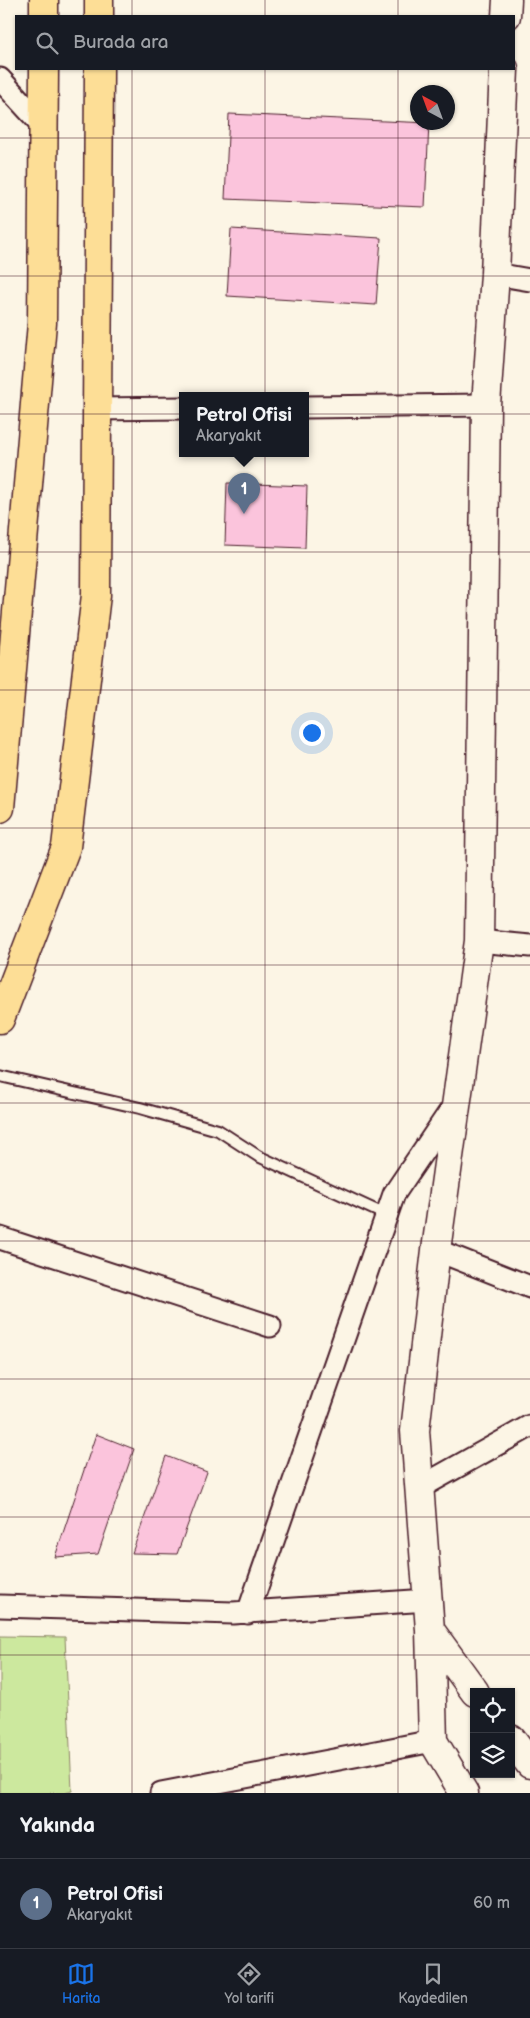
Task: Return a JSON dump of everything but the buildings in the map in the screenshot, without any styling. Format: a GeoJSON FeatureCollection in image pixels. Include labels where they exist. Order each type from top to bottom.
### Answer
{"type":"FeatureCollection","features":[{"type":"Feature","properties":{"kind":"main road"},"geometry":{"type":"LineString","coordinates":[[44,0],[44,15]]}},
{"type":"Feature","properties":{"kind":"main road"},"geometry":{"type":"LineString","coordinates":[[99,0],[99,15]]}},
{"type":"Feature","properties":{"kind":"main road"},"geometry":{"type":"LineString","coordinates":[[0,808],[42,324],[44,70]]}},
{"type":"Feature","properties":{"kind":"main road"},"geometry":{"type":"LineString","coordinates":[[0,1019],[66,847],[96,595],[98,70]]}},
{"type":"Feature","properties":{"kind":"street"},"geometry":{"type":"LineString","coordinates":[[506,15],[507,0]]}},
{"type":"Feature","properties":{"kind":"street"},"geometry":{"type":"LineString","coordinates":[[464,1793],[433,1741],[430,1630],[415,1431],[436,1250],[479,941],[486,405],[495,274],[504,70]]}},
{"type":"Feature","properties":{"kind":"street"},"geometry":{"type":"LineString","coordinates":[[0,78],[44,127]]}},
{"type":"Feature","properties":{"kind":"street"},"geometry":{"type":"LineString","coordinates":[[495,274],[530,280]]}},
{"type":"Feature","properties":{"kind":"street"},"geometry":{"type":"LineString","coordinates":[[309,407],[486,405]]}},
{"type":"Feature","properties":{"kind":"street"},"geometry":{"type":"LineString","coordinates":[[96,409],[179,408]]}},
{"type":"Feature","properties":{"kind":"street"},"geometry":{"type":"LineString","coordinates":[[479,941],[530,946]]}},
{"type":"Feature","properties":{"kind":"street"},"geometry":{"type":"LineString","coordinates":[[248,1612],[394,1194],[457,1102]]}},
{"type":"Feature","properties":{"kind":"street"},"geometry":{"type":"LineString","coordinates":[[0,1238],[270,1326]]}},
{"type":"Feature","properties":{"kind":"street"},"geometry":{"type":"LineString","coordinates":[[436,1250],[530,1288]]}},
{"type":"Feature","properties":{"kind":"street"},"geometry":{"type":"LineString","coordinates":[[419,1488],[530,1426]]}},
{"type":"Feature","properties":{"kind":"street"},"geometry":{"type":"LineString","coordinates":[[0,1606],[248,1612],[428,1600]]}},
{"type":"Feature","properties":{"kind":"street"},"geometry":{"type":"LineString","coordinates":[[430,1630],[472,1688]]}},
{"type":"Feature","properties":{"kind":"street"},"geometry":{"type":"LineString","coordinates":[[162,1793],[433,1741]]}},
{"type":"Feature","properties":{"kind":"street"},"geometry":{"type":"LineString","coordinates":[[515,1745],[530,1764]]}},
{"type":"Feature","properties":{"kind":"lane"},"geometry":{"type":"LineString","coordinates":[[0,1076],[140,1108],[218,1130],[258,1156],[386,1215]]}},
{"type":"Feature","properties":{"kind":"green space"},"geometry":{"type":"Polygon","coordinates":[[[0,1636],[65,1637],[72,1791],[64,1793],[0,1793],[0,1636]]]}},
{"type":"Feature","properties":{"kind":"place","name":"Petrol Ofisi"},"geometry":{"type":"Point","coordinates":[244,514]}}]}
